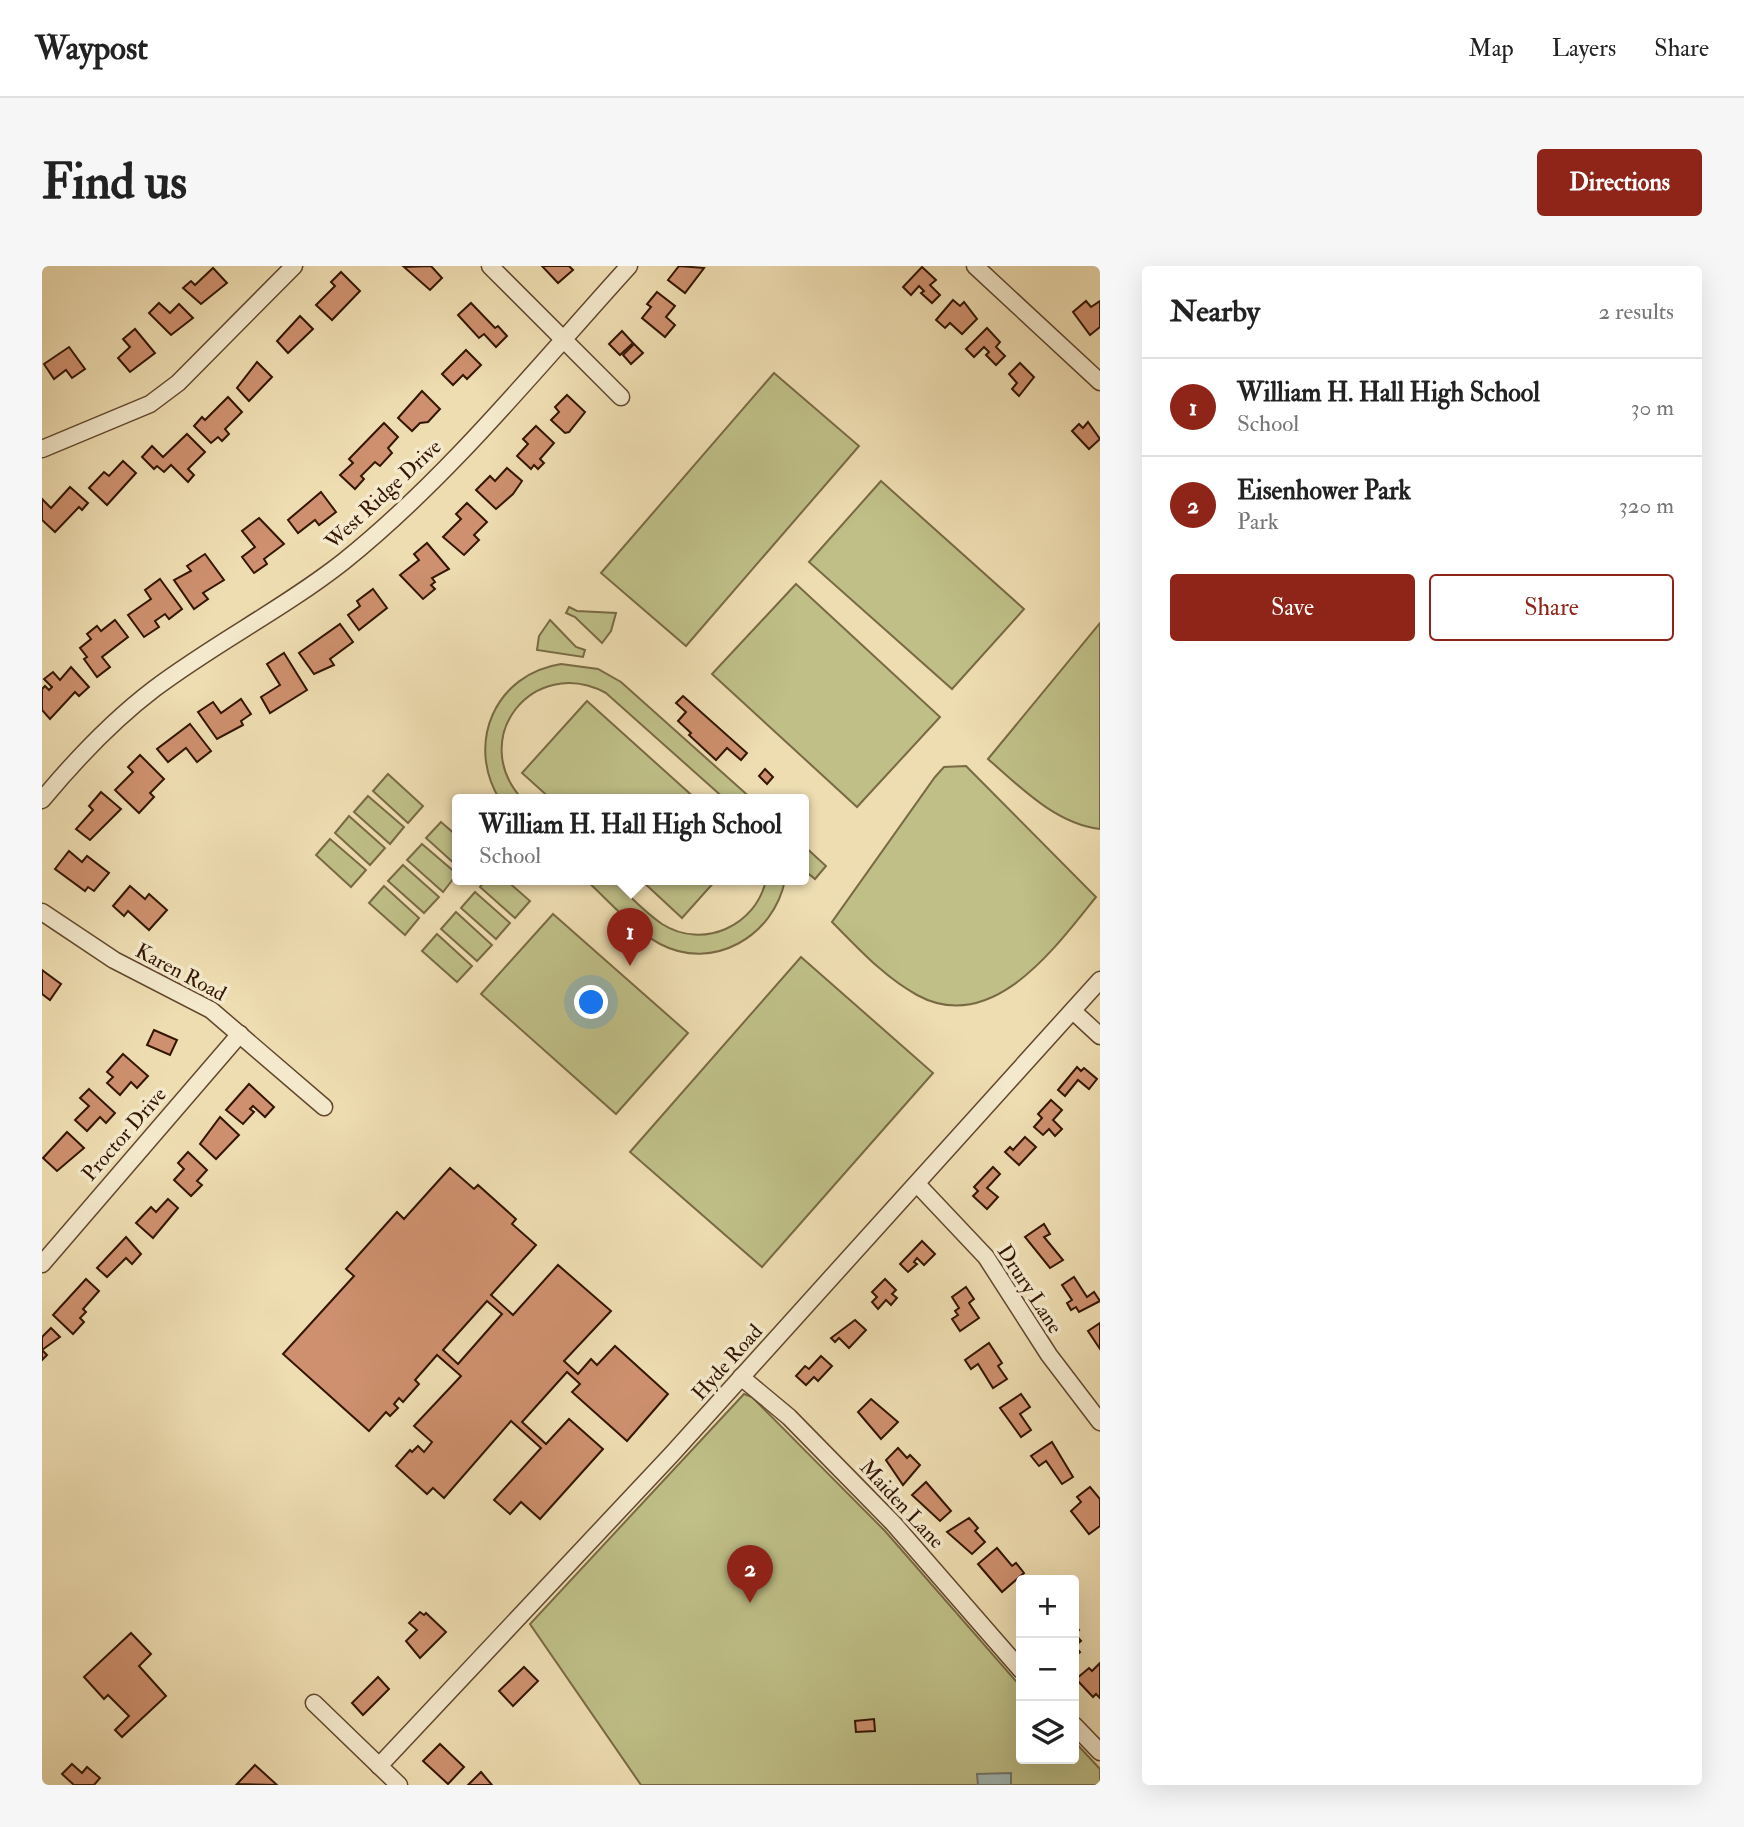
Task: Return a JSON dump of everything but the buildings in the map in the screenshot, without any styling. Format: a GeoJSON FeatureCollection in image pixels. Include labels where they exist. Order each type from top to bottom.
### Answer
{"type":"FeatureCollection","features":[{"type":"Feature","properties":{"kind":"street"},"geometry":{"type":"LineString","coordinates":[[42,449],[150,404],[178,383],[294,266]]}},
{"type":"Feature","properties":{"kind":"street"},"geometry":{"type":"LineString","coordinates":[[490,266],[621,397]]}},
{"type":"Feature","properties":{"kind":"street","name":"West Ridge Drive"},"geometry":{"type":"LineString","coordinates":[[42,800],[107,729],[154,689],[306,589],[375,535],[456,455],[629,266]]}},
{"type":"Feature","properties":{"kind":"street"},"geometry":{"type":"LineString","coordinates":[[975,266],[1099,378]]}},
{"type":"Feature","properties":{"kind":"street","name":"Karen Road"},"geometry":{"type":"LineString","coordinates":[[42,912],[114,960],[211,1010],[324,1107]]}},
{"type":"Feature","properties":{"kind":"street","name":"Hyde Road"},"geometry":{"type":"LineString","coordinates":[[379,1766],[918,1185],[1100,980]]}},
{"type":"Feature","properties":{"kind":"street"},"geometry":{"type":"LineString","coordinates":[[1073,1011],[1100,1035]]}},
{"type":"Feature","properties":{"kind":"street","name":"Proctor Drive"},"geometry":{"type":"LineString","coordinates":[[42,1264],[240,1034]]}},
{"type":"Feature","properties":{"kind":"street","name":"Drury Lane"},"geometry":{"type":"LineString","coordinates":[[918,1185],[986,1257],[1049,1355],[1100,1422]]}},
{"type":"Feature","properties":{"kind":"street","name":"Maiden Lane"},"geometry":{"type":"LineString","coordinates":[[741,1377],[789,1417],[893,1523],[1016,1664]]}},
{"type":"Feature","properties":{"kind":"street"},"geometry":{"type":"LineString","coordinates":[[314,1703],[399,1785]]}},
{"type":"Feature","properties":{"kind":"street"},"geometry":{"type":"LineString","coordinates":[[1079,1730],[1100,1752]]}},
{"type":"Feature","properties":{"kind":"green space"},"geometry":{"type":"Polygon","coordinates":[[[774,373],[859,446],[686,646],[601,573],[774,373]]]}},
{"type":"Feature","properties":{"kind":"green space"},"geometry":{"type":"Polygon","coordinates":[[[881,481],[1024,609],[952,689],[809,562],[881,481]]]}},
{"type":"Feature","properties":{"kind":"green space"},"geometry":{"type":"Polygon","coordinates":[[[796,584],[940,717],[857,807],[712,674],[796,584]]]}},
{"type":"Feature","properties":{"kind":"green space"},"geometry":{"type":"Polygon","coordinates":[[[569,607],[577,611],[616,613],[611,631],[602,643],[575,617],[566,613],[569,607]]]}},
{"type":"Feature","properties":{"kind":"green space"},"geometry":{"type":"Polygon","coordinates":[[[550,620],[576,647],[585,650],[583,657],[537,650],[539,636],[550,620]]]}},
{"type":"Feature","properties":{"kind":"green space"},"geometry":{"type":"Polygon","coordinates":[[[1100,623],[1100,829],[1084,826],[1054,812],[988,759],[1100,623]]]}},
{"type":"Feature","properties":{"kind":"green space"},"geometry":{"type":"Polygon","coordinates":[[[561,664],[598,669],[621,682],[746,794],[719,794],[606,693],[579,684],[554,685],[533,694],[516,709],[505,729],[502,752],[507,776],[519,794],[497,794],[485,757],[487,735],[493,715],[503,697],[519,682],[538,670],[561,664]]]}},
{"type":"Feature","properties":{"kind":"green space"},"geometry":{"type":"Polygon","coordinates":[[[587,701],[690,794],[545,794],[522,773],[587,701]]]}},
{"type":"Feature","properties":{"kind":"green space"},"geometry":{"type":"Polygon","coordinates":[[[966,766],[1096,897],[1061,940],[1019,980],[996,995],[971,1004],[945,1005],[917,995],[893,980],[832,922],[935,777],[944,767],[966,766]]]}},
{"type":"Feature","properties":{"kind":"green space"},"geometry":{"type":"Polygon","coordinates":[[[388,774],[423,806],[408,823],[373,791],[388,774]]]}},
{"type":"Feature","properties":{"kind":"green space"},"geometry":{"type":"Polygon","coordinates":[[[368,796],[404,827],[390,844],[354,812],[368,796]]]}},
{"type":"Feature","properties":{"kind":"green space"},"geometry":{"type":"Polygon","coordinates":[[[349,816],[385,848],[370,865],[335,833],[349,816]]]}},
{"type":"Feature","properties":{"kind":"green space"},"geometry":{"type":"Polygon","coordinates":[[[441,822],[452,832],[452,861],[426,838],[441,822]]]}},
{"type":"Feature","properties":{"kind":"green space"},"geometry":{"type":"Polygon","coordinates":[[[330,839],[366,870],[351,887],[316,855],[330,839]]]}},
{"type":"Feature","properties":{"kind":"green space"},"geometry":{"type":"Polygon","coordinates":[[[422,844],[452,870],[452,880],[443,892],[407,860],[422,844]]]}},
{"type":"Feature","properties":{"kind":"green space"},"geometry":{"type":"Polygon","coordinates":[[[809,850],[826,866],[815,879],[809,874],[809,850]]]}},
{"type":"Feature","properties":{"kind":"green space"},"geometry":{"type":"Polygon","coordinates":[[[403,865],[439,897],[424,913],[388,881],[403,865]]]}},
{"type":"Feature","properties":{"kind":"green space"},"geometry":{"type":"Polygon","coordinates":[[[512,885],[530,901],[515,918],[480,887],[512,885]]]}},
{"type":"Feature","properties":{"kind":"green space"},"geometry":{"type":"Polygon","coordinates":[[[591,885],[618,885],[662,924],[694,935],[726,929],[740,921],[751,910],[764,885],[784,885],[779,900],[755,932],[738,944],[720,951],[700,954],[680,952],[660,944],[631,923],[591,885]]]}},
{"type":"Feature","properties":{"kind":"green space"},"geometry":{"type":"Polygon","coordinates":[[[646,885],[712,885],[682,918],[646,885]]]}},
{"type":"Feature","properties":{"kind":"green space"},"geometry":{"type":"Polygon","coordinates":[[[384,886],[419,918],[405,935],[369,903],[384,886]]]}},
{"type":"Feature","properties":{"kind":"green space"},"geometry":{"type":"Polygon","coordinates":[[[475,892],[510,923],[496,939],[461,908],[475,892]]]}},
{"type":"Feature","properties":{"kind":"green space"},"geometry":{"type":"Polygon","coordinates":[[[456,912],[492,945],[477,961],[441,929],[456,912]]]}},
{"type":"Feature","properties":{"kind":"green space"},"geometry":{"type":"Polygon","coordinates":[[[553,914],[688,1033],[616,1114],[481,994],[553,914]]]}},
{"type":"Feature","properties":{"kind":"green space"},"geometry":{"type":"Polygon","coordinates":[[[437,934],[472,966],[457,982],[422,951],[437,934]]]}},
{"type":"Feature","properties":{"kind":"green space"},"geometry":{"type":"Polygon","coordinates":[[[801,957],[933,1073],[762,1267],[630,1152],[801,957]]]}},
{"type":"Feature","properties":{"kind":"green space"},"geometry":{"type":"Polygon","coordinates":[[[744,1394],[752,1397],[885,1531],[1016,1681],[1016,1764],[1079,1764],[1079,1746],[1100,1769],[1100,1785],[641,1785],[530,1624],[744,1394]]]}},
{"type":"Feature","properties":{"kind":"water"},"geometry":{"type":"Polygon","coordinates":[[[1011,1773],[1011,1785],[978,1785],[977,1774],[1011,1773]]]}},
{"type":"Feature","properties":{"kind":"place","name":"William H. Hall High School"},"geometry":{"type":"Point","coordinates":[630,966]}},
{"type":"Feature","properties":{"kind":"place","name":"Eisenhower Park"},"geometry":{"type":"Point","coordinates":[750,1603]}}]}
